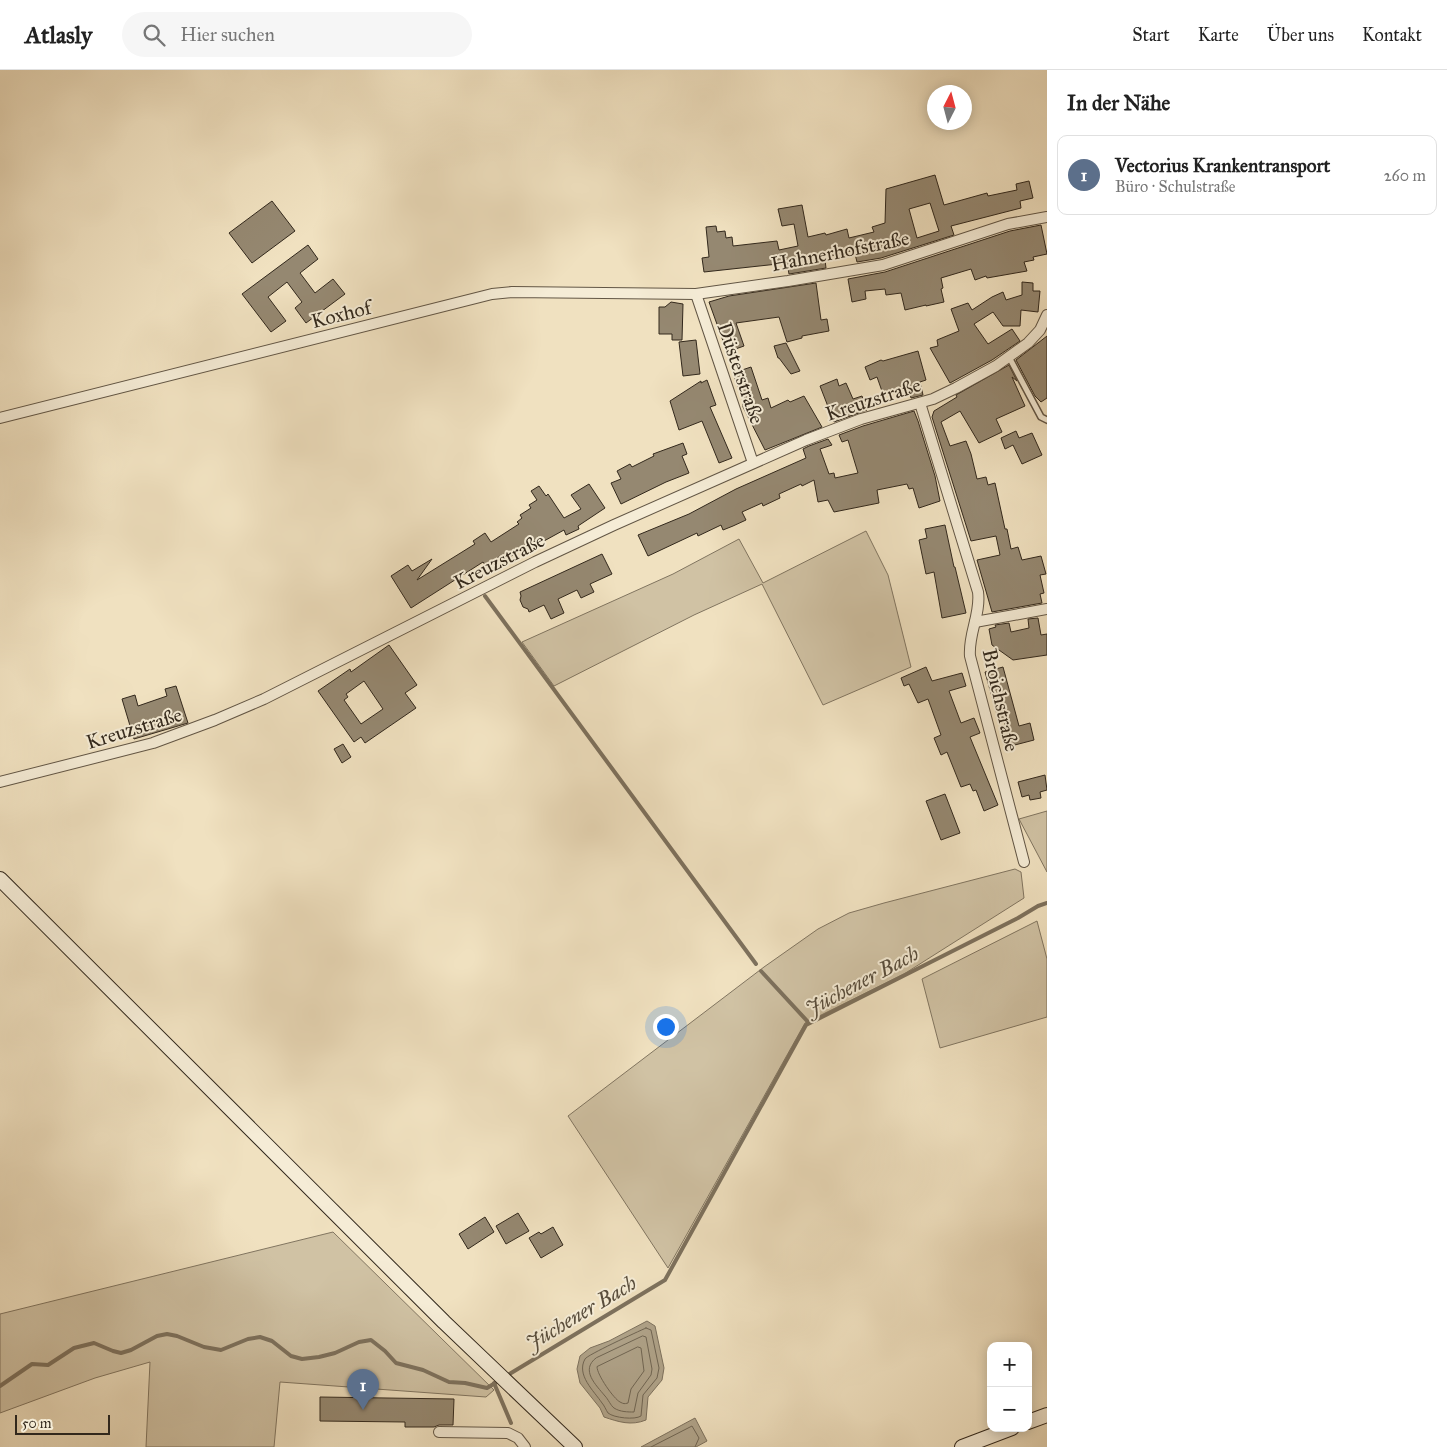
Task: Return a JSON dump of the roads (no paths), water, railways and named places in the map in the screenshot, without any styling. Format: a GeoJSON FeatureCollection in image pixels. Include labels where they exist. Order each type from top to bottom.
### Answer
{"type":"FeatureCollection","features":[{"type":"Feature","properties":{"kind":"main road"},"geometry":{"type":"LineString","coordinates":[[0,879],[486,1364],[575,1447]]}},
{"type":"Feature","properties":{"kind":"main road"},"geometry":{"type":"LineString","coordinates":[[1032,1421],[1047,1415]]}},
{"type":"Feature","properties":{"kind":"main road"},"geometry":{"type":"LineString","coordinates":[[962,1447],[1001,1432]]}},
{"type":"Feature","properties":{"kind":"street","name":"Hahnerhofstraße"},"geometry":{"type":"LineString","coordinates":[[696,294],[870,268],[1008,224],[1047,217]]}},
{"type":"Feature","properties":{"kind":"street","name":"Koxhof"},"geometry":{"type":"LineString","coordinates":[[0,418],[492,294],[512,292],[696,294]]}},
{"type":"Feature","properties":{"kind":"street","name":"Düsterstraße"},"geometry":{"type":"LineString","coordinates":[[696,294],[753,463]]}},
{"type":"Feature","properties":{"kind":"street","name":"Kreuzstraße"},"geometry":{"type":"LineString","coordinates":[[0,782],[132,749],[240,710],[310,677],[563,549],[753,463],[842,426],[944,394],[1009,357],[1035,337],[1047,315]]}},
{"type":"Feature","properties":{"kind":"street","name":"Broichstraße"},"geometry":{"type":"LineString","coordinates":[[920,403],[978,592],[978,607],[970,640],[971,661],[1024,862]]}},
{"type":"Feature","properties":{"kind":"street"},"geometry":{"type":"LineString","coordinates":[[975,622],[1047,609]]}},
{"type":"Feature","properties":{"kind":"street"},"geometry":{"type":"LineString","coordinates":[[439,1432],[508,1433],[518,1438],[525,1447]]}},
{"type":"Feature","properties":{"kind":"lane"},"geometry":{"type":"LineString","coordinates":[[1009,357],[1041,418],[1047,420]]}},
{"type":"Feature","properties":{"kind":"water"},"geometry":{"type":"Polygon","coordinates":[[[647,1321],[655,1326],[664,1368],[662,1380],[648,1397],[646,1420],[630,1423],[604,1417],[600,1408],[580,1383],[577,1369],[580,1356],[590,1348],[609,1341],[647,1321]]]}},
{"type":"Feature","properties":{"kind":"water"},"geometry":{"type":"Polygon","coordinates":[[[695,1418],[707,1441],[696,1447],[641,1447],[695,1418]]]}},
{"type":"Feature","properties":{"kind":"waterway"},"geometry":{"type":"LineString","coordinates":[[485,596],[756,964]]}},
{"type":"Feature","properties":{"kind":"waterway","name":"Jüchener Bach"},"geometry":{"type":"LineString","coordinates":[[506,1376],[665,1280],[806,1025],[1047,903]]}},
{"type":"Feature","properties":{"kind":"waterway"},"geometry":{"type":"LineString","coordinates":[[761,971],[809,1023]]}},
{"type":"Feature","properties":{"kind":"waterway","name":"Jüchener Bach"},"geometry":{"type":"LineString","coordinates":[[0,1386],[32,1364],[48,1365],[74,1348],[94,1343],[121,1353],[131,1350],[157,1336],[167,1334],[204,1347],[221,1350],[248,1339],[260,1337],[272,1341],[291,1356],[302,1359],[335,1353],[359,1342],[371,1340],[396,1363],[423,1370],[449,1382],[465,1383],[487,1388],[500,1380]]}},
{"type":"Feature","properties":{"kind":"waterway"},"geometry":{"type":"LineString","coordinates":[[494,1383],[511,1423]]}},
{"type":"Feature","properties":{"kind":"place","name":"Vectorius Krankentransport"},"geometry":{"type":"Point","coordinates":[363,1410]}}]}
